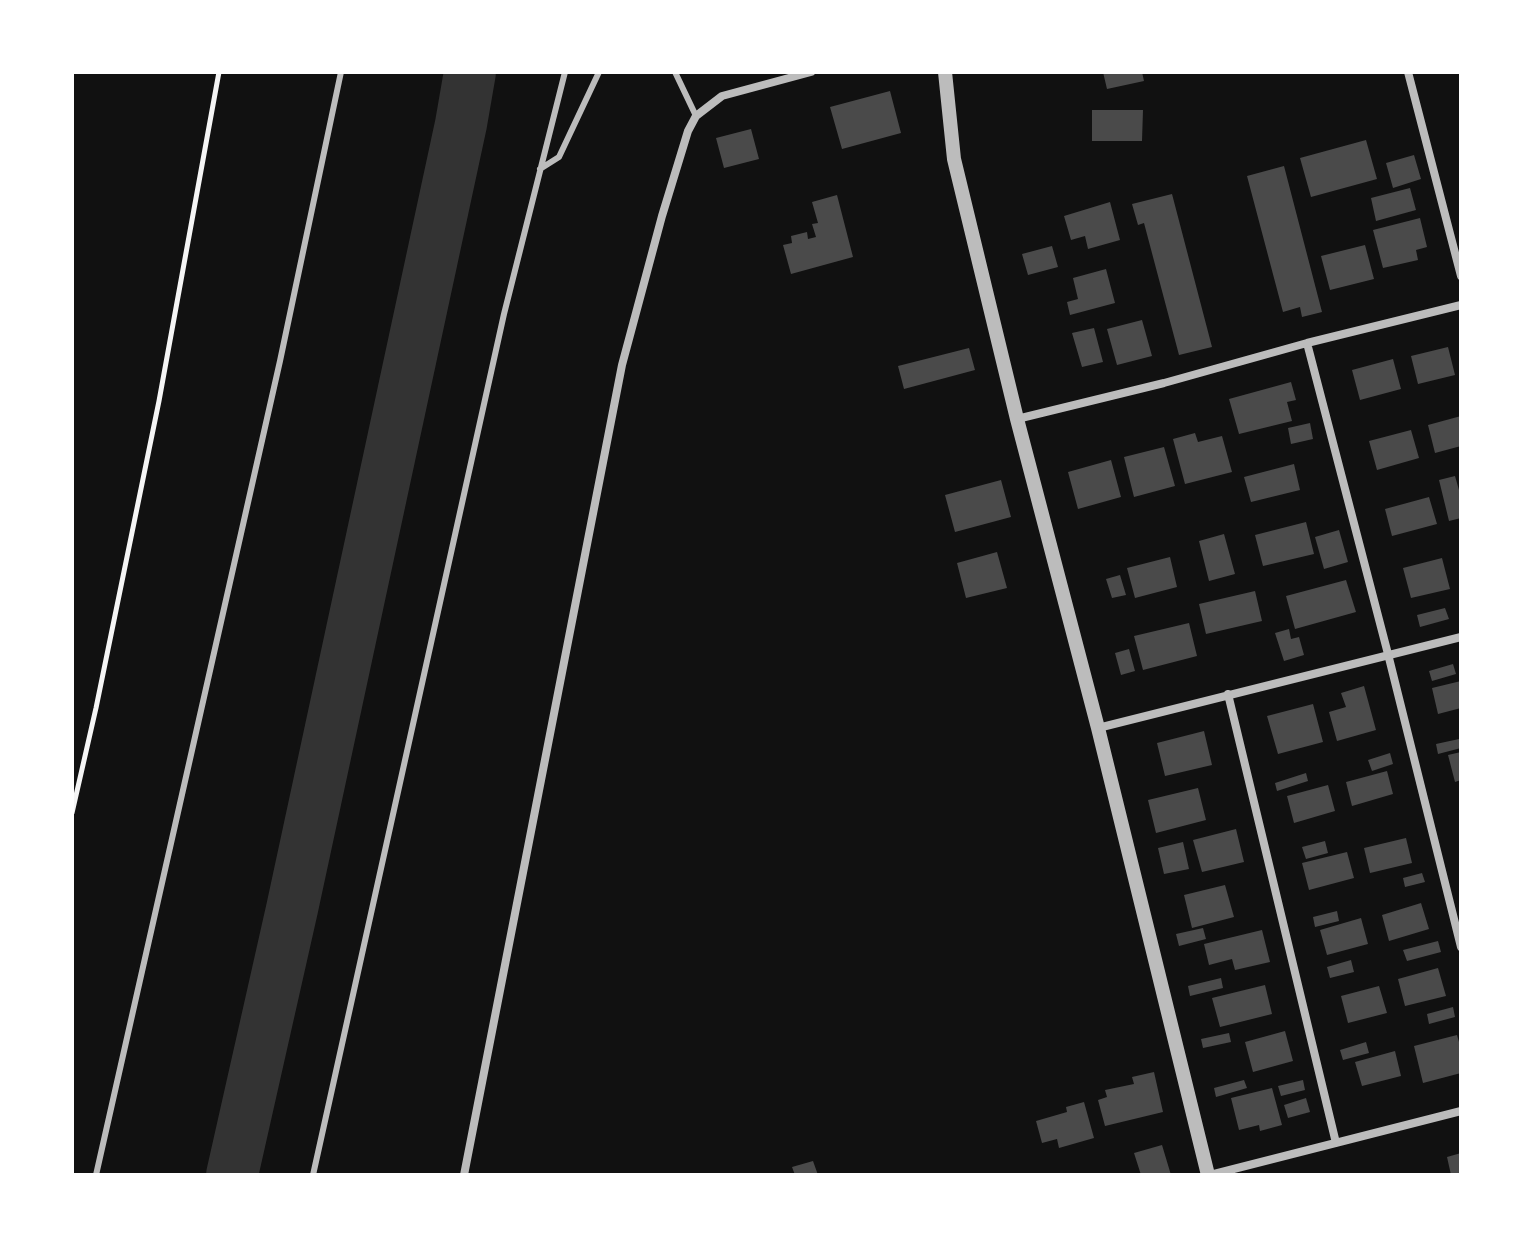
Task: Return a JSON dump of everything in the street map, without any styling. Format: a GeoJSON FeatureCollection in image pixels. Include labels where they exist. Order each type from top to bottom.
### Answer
{"type":"FeatureCollection","features":[{"type":"Feature","properties":{"kind":"street"},"geometry":{"type":"LineString","coordinates":[[464,1175],[622,365],[688,131],[696,116],[722,96],[811,72]]}},
{"type":"Feature","properties":{"kind":"street"},"geometry":{"type":"LineString","coordinates":[[945,72],[954,159],[1209,1175],[1461,1111]]}},
{"type":"Feature","properties":{"kind":"street"},"geometry":{"type":"LineString","coordinates":[[1408,72],[1461,276]]}},
{"type":"Feature","properties":{"kind":"street"},"geometry":{"type":"LineString","coordinates":[[1017,419],[1461,305]]}},
{"type":"Feature","properties":{"kind":"street"},"geometry":{"type":"LineString","coordinates":[[1307,343],[1461,947]]}},
{"type":"Feature","properties":{"kind":"street"},"geometry":{"type":"LineString","coordinates":[[1098,728],[1461,637]]}},
{"type":"Feature","properties":{"kind":"street"},"geometry":{"type":"LineString","coordinates":[[1228,694],[1336,1143]]}},
{"type":"Feature","properties":{"kind":"lane"},"geometry":{"type":"LineString","coordinates":[[96,1175],[283,345],[341,72]]}},
{"type":"Feature","properties":{"kind":"lane"},"geometry":{"type":"LineString","coordinates":[[313,1175],[504,314],[565,72]]}},
{"type":"Feature","properties":{"kind":"lane"},"geometry":{"type":"LineString","coordinates":[[539,170],[559,157],[599,72]]}},
{"type":"Feature","properties":{"kind":"lane"},"geometry":{"type":"LineString","coordinates":[[675,72],[696,116]]}},
{"type":"Feature","properties":{"kind":"path"},"geometry":{"type":"LineString","coordinates":[[72,813],[159,401],[219,72]]}},
{"type":"Feature","properties":{"kind":"building"},"geometry":{"type":"Polygon","coordinates":[[[1103,72],[1142,72],[1144,81],[1107,89],[1103,72]]]}},
{"type":"Feature","properties":{"kind":"building"},"geometry":{"type":"Polygon","coordinates":[[[890,91],[901,133],[842,149],[830,107],[890,91]]]}},
{"type":"Feature","properties":{"kind":"building"},"geometry":{"type":"Polygon","coordinates":[[[1092,110],[1143,110],[1142,141],[1092,141],[1092,110]]]}},
{"type":"Feature","properties":{"kind":"building"},"geometry":{"type":"Polygon","coordinates":[[[751,129],[759,159],[724,168],[716,138],[751,129]]]}},
{"type":"Feature","properties":{"kind":"building"},"geometry":{"type":"Polygon","coordinates":[[[1366,140],[1377,179],[1311,197],[1300,158],[1366,140]]]}},
{"type":"Feature","properties":{"kind":"building"},"geometry":{"type":"Polygon","coordinates":[[[1414,155],[1421,179],[1393,188],[1386,163],[1414,155]]]}},
{"type":"Feature","properties":{"kind":"building"},"geometry":{"type":"Polygon","coordinates":[[[1284,166],[1322,312],[1302,317],[1300,307],[1283,312],[1247,176],[1284,166]]]}},
{"type":"Feature","properties":{"kind":"building"},"geometry":{"type":"Polygon","coordinates":[[[1410,188],[1416,210],[1376,221],[1371,198],[1410,188]]]}},
{"type":"Feature","properties":{"kind":"building"},"geometry":{"type":"Polygon","coordinates":[[[1172,194],[1212,347],[1179,355],[1144,223],[1138,225],[1132,204],[1172,194]]]}},
{"type":"Feature","properties":{"kind":"building"},"geometry":{"type":"Polygon","coordinates":[[[837,195],[853,257],[791,274],[783,245],[792,243],[791,236],[807,232],[808,239],[816,237],[812,224],[818,223],[812,202],[837,195]]]}},
{"type":"Feature","properties":{"kind":"building"},"geometry":{"type":"Polygon","coordinates":[[[1110,202],[1120,240],[1088,249],[1085,236],[1071,240],[1064,216],[1110,202]]]}},
{"type":"Feature","properties":{"kind":"building"},"geometry":{"type":"Polygon","coordinates":[[[1420,218],[1427,247],[1416,250],[1418,260],[1383,268],[1373,230],[1420,218]]]}},
{"type":"Feature","properties":{"kind":"building"},"geometry":{"type":"Polygon","coordinates":[[[1365,245],[1374,279],[1330,290],[1321,256],[1365,245]]]}},
{"type":"Feature","properties":{"kind":"building"},"geometry":{"type":"Polygon","coordinates":[[[1052,246],[1058,267],[1028,275],[1022,254],[1052,246]]]}},
{"type":"Feature","properties":{"kind":"building"},"geometry":{"type":"Polygon","coordinates":[[[1106,269],[1115,303],[1070,315],[1067,302],[1078,299],[1073,278],[1106,269]]]}},
{"type":"Feature","properties":{"kind":"building"},"geometry":{"type":"Polygon","coordinates":[[[1142,320],[1152,356],[1117,365],[1107,329],[1142,320]]]}},
{"type":"Feature","properties":{"kind":"building"},"geometry":{"type":"Polygon","coordinates":[[[1094,328],[1103,362],[1082,367],[1072,333],[1094,328]]]}},
{"type":"Feature","properties":{"kind":"building"},"geometry":{"type":"Polygon","coordinates":[[[1448,347],[1455,375],[1418,384],[1411,356],[1448,347]]]}},
{"type":"Feature","properties":{"kind":"building"},"geometry":{"type":"Polygon","coordinates":[[[969,348],[975,370],[904,389],[898,366],[969,348]]]}},
{"type":"Feature","properties":{"kind":"building"},"geometry":{"type":"Polygon","coordinates":[[[1393,359],[1401,389],[1360,400],[1352,370],[1393,359]]]}},
{"type":"Feature","properties":{"kind":"building"},"geometry":{"type":"Polygon","coordinates":[[[1291,382],[1296,400],[1287,402],[1292,421],[1239,434],[1229,399],[1291,382]]]}},
{"type":"Feature","properties":{"kind":"building"},"geometry":{"type":"Polygon","coordinates":[[[1461,416],[1461,446],[1435,453],[1428,425],[1461,416]]]}},
{"type":"Feature","properties":{"kind":"building"},"geometry":{"type":"Polygon","coordinates":[[[1310,423],[1313,439],[1291,444],[1288,428],[1310,423]]]}},
{"type":"Feature","properties":{"kind":"building"},"geometry":{"type":"Polygon","coordinates":[[[1411,430],[1419,458],[1377,470],[1369,441],[1411,430]]]}},
{"type":"Feature","properties":{"kind":"building"},"geometry":{"type":"Polygon","coordinates":[[[1195,433],[1198,442],[1222,436],[1232,472],[1185,484],[1173,439],[1195,433]]]}},
{"type":"Feature","properties":{"kind":"building"},"geometry":{"type":"Polygon","coordinates":[[[1164,447],[1175,486],[1134,497],[1124,457],[1164,447]]]}},
{"type":"Feature","properties":{"kind":"building"},"geometry":{"type":"Polygon","coordinates":[[[1111,460],[1121,497],[1078,509],[1068,472],[1111,460]]]}},
{"type":"Feature","properties":{"kind":"building"},"geometry":{"type":"Polygon","coordinates":[[[1294,464],[1300,490],[1251,502],[1244,477],[1294,464]]]}},
{"type":"Feature","properties":{"kind":"building"},"geometry":{"type":"Polygon","coordinates":[[[1455,476],[1461,489],[1461,518],[1449,521],[1439,480],[1455,476]]]}},
{"type":"Feature","properties":{"kind":"building"},"geometry":{"type":"Polygon","coordinates":[[[1001,480],[1011,517],[955,532],[945,495],[1001,480]]]}},
{"type":"Feature","properties":{"kind":"building"},"geometry":{"type":"Polygon","coordinates":[[[1429,497],[1437,524],[1392,536],[1385,509],[1429,497]]]}},
{"type":"Feature","properties":{"kind":"building"},"geometry":{"type":"Polygon","coordinates":[[[1306,522],[1314,554],[1263,566],[1255,535],[1306,522]]]}},
{"type":"Feature","properties":{"kind":"building"},"geometry":{"type":"Polygon","coordinates":[[[1339,530],[1348,562],[1324,569],[1315,537],[1339,530]]]}},
{"type":"Feature","properties":{"kind":"building"},"geometry":{"type":"Polygon","coordinates":[[[1224,534],[1235,574],[1209,581],[1199,541],[1224,534]]]}},
{"type":"Feature","properties":{"kind":"building"},"geometry":{"type":"Polygon","coordinates":[[[997,552],[1007,588],[966,598],[957,563],[997,552]]]}},
{"type":"Feature","properties":{"kind":"building"},"geometry":{"type":"Polygon","coordinates":[[[1170,557],[1177,587],[1135,598],[1127,568],[1170,557]]]}},
{"type":"Feature","properties":{"kind":"building"},"geometry":{"type":"Polygon","coordinates":[[[1442,558],[1450,589],[1411,598],[1403,568],[1442,558]]]}},
{"type":"Feature","properties":{"kind":"building"},"geometry":{"type":"Polygon","coordinates":[[[1120,575],[1126,595],[1112,598],[1106,579],[1120,575]]]}},
{"type":"Feature","properties":{"kind":"building"},"geometry":{"type":"Polygon","coordinates":[[[1346,580],[1356,612],[1295,629],[1286,596],[1346,580]]]}},
{"type":"Feature","properties":{"kind":"building"},"geometry":{"type":"Polygon","coordinates":[[[1255,591],[1262,621],[1206,634],[1199,604],[1255,591]]]}},
{"type":"Feature","properties":{"kind":"building"},"geometry":{"type":"Polygon","coordinates":[[[1445,608],[1449,619],[1420,627],[1417,615],[1445,608]]]}},
{"type":"Feature","properties":{"kind":"building"},"geometry":{"type":"Polygon","coordinates":[[[1189,623],[1197,656],[1143,670],[1134,636],[1189,623]]]}},
{"type":"Feature","properties":{"kind":"building"},"geometry":{"type":"Polygon","coordinates":[[[1289,629],[1291,639],[1299,637],[1304,655],[1284,661],[1275,633],[1289,629]]]}},
{"type":"Feature","properties":{"kind":"building"},"geometry":{"type":"Polygon","coordinates":[[[1129,649],[1135,671],[1121,675],[1115,653],[1129,649]]]}},
{"type":"Feature","properties":{"kind":"building"},"geometry":{"type":"Polygon","coordinates":[[[1453,664],[1456,674],[1432,681],[1429,671],[1453,664]]]}},
{"type":"Feature","properties":{"kind":"building"},"geometry":{"type":"Polygon","coordinates":[[[1461,681],[1461,708],[1438,714],[1432,688],[1461,681]]]}},
{"type":"Feature","properties":{"kind":"building"},"geometry":{"type":"Polygon","coordinates":[[[1364,686],[1376,730],[1337,741],[1329,712],[1346,707],[1341,693],[1364,686]]]}},
{"type":"Feature","properties":{"kind":"building"},"geometry":{"type":"Polygon","coordinates":[[[1313,704],[1323,742],[1278,754],[1267,716],[1313,704]]]}},
{"type":"Feature","properties":{"kind":"building"},"geometry":{"type":"Polygon","coordinates":[[[1204,731],[1212,765],[1165,776],[1157,743],[1204,731]]]}},
{"type":"Feature","properties":{"kind":"building"},"geometry":{"type":"Polygon","coordinates":[[[1459,739],[1461,748],[1438,754],[1436,744],[1459,739]]]}},
{"type":"Feature","properties":{"kind":"building"},"geometry":{"type":"Polygon","coordinates":[[[1461,752],[1461,780],[1455,782],[1448,755],[1461,752]]]}},
{"type":"Feature","properties":{"kind":"building"},"geometry":{"type":"Polygon","coordinates":[[[1390,753],[1393,764],[1372,771],[1368,760],[1390,753]]]}},
{"type":"Feature","properties":{"kind":"building"},"geometry":{"type":"Polygon","coordinates":[[[1387,771],[1393,794],[1352,806],[1346,782],[1387,771]]]}},
{"type":"Feature","properties":{"kind":"building"},"geometry":{"type":"Polygon","coordinates":[[[1306,773],[1308,781],[1277,791],[1275,783],[1306,773]]]}},
{"type":"Feature","properties":{"kind":"building"},"geometry":{"type":"Polygon","coordinates":[[[1328,785],[1335,811],[1294,823],[1287,796],[1328,785]]]}},
{"type":"Feature","properties":{"kind":"building"},"geometry":{"type":"Polygon","coordinates":[[[1198,788],[1206,820],[1156,833],[1148,800],[1198,788]]]}},
{"type":"Feature","properties":{"kind":"building"},"geometry":{"type":"Polygon","coordinates":[[[1236,829],[1244,862],[1202,872],[1193,840],[1236,829]]]}},
{"type":"Feature","properties":{"kind":"building"},"geometry":{"type":"Polygon","coordinates":[[[1406,838],[1412,863],[1370,873],[1364,848],[1406,838]]]}},
{"type":"Feature","properties":{"kind":"building"},"geometry":{"type":"Polygon","coordinates":[[[1325,841],[1328,853],[1306,859],[1302,847],[1325,841]]]}},
{"type":"Feature","properties":{"kind":"building"},"geometry":{"type":"Polygon","coordinates":[[[1183,842],[1189,869],[1164,874],[1158,848],[1183,842]]]}},
{"type":"Feature","properties":{"kind":"building"},"geometry":{"type":"Polygon","coordinates":[[[1347,852],[1354,878],[1309,890],[1302,863],[1347,852]]]}},
{"type":"Feature","properties":{"kind":"building"},"geometry":{"type":"Polygon","coordinates":[[[1422,873],[1425,882],[1405,887],[1403,878],[1422,873]]]}},
{"type":"Feature","properties":{"kind":"building"},"geometry":{"type":"Polygon","coordinates":[[[1225,885],[1234,917],[1192,928],[1184,895],[1225,885]]]}},
{"type":"Feature","properties":{"kind":"building"},"geometry":{"type":"Polygon","coordinates":[[[1421,903],[1429,929],[1389,941],[1382,915],[1421,903]]]}},
{"type":"Feature","properties":{"kind":"building"},"geometry":{"type":"Polygon","coordinates":[[[1337,911],[1339,921],[1315,927],[1313,917],[1337,911]]]}},
{"type":"Feature","properties":{"kind":"building"},"geometry":{"type":"Polygon","coordinates":[[[1361,918],[1368,944],[1327,955],[1320,930],[1361,918]]]}},
{"type":"Feature","properties":{"kind":"building"},"geometry":{"type":"Polygon","coordinates":[[[1203,928],[1206,939],[1179,946],[1176,934],[1203,928]]]}},
{"type":"Feature","properties":{"kind":"building"},"geometry":{"type":"Polygon","coordinates":[[[1262,930],[1270,962],[1235,970],[1232,959],[1209,965],[1204,944],[1262,930]]]}},
{"type":"Feature","properties":{"kind":"building"},"geometry":{"type":"Polygon","coordinates":[[[1438,941],[1441,952],[1407,961],[1403,950],[1438,941]]]}},
{"type":"Feature","properties":{"kind":"building"},"geometry":{"type":"Polygon","coordinates":[[[1351,960],[1354,972],[1330,978],[1327,967],[1351,960]]]}},
{"type":"Feature","properties":{"kind":"building"},"geometry":{"type":"Polygon","coordinates":[[[1438,968],[1446,996],[1405,1006],[1398,979],[1438,968]]]}},
{"type":"Feature","properties":{"kind":"building"},"geometry":{"type":"Polygon","coordinates":[[[1221,978],[1223,988],[1190,996],[1188,986],[1221,978]]]}},
{"type":"Feature","properties":{"kind":"building"},"geometry":{"type":"Polygon","coordinates":[[[1265,985],[1272,1014],[1220,1027],[1212,998],[1265,985]]]}},
{"type":"Feature","properties":{"kind":"building"},"geometry":{"type":"Polygon","coordinates":[[[1379,986],[1387,1013],[1348,1023],[1341,996],[1379,986]]]}},
{"type":"Feature","properties":{"kind":"building"},"geometry":{"type":"Polygon","coordinates":[[[1453,1007],[1455,1017],[1429,1024],[1427,1014],[1453,1007]]]}},
{"type":"Feature","properties":{"kind":"building"},"geometry":{"type":"Polygon","coordinates":[[[1285,1031],[1293,1061],[1253,1072],[1245,1042],[1285,1031]]]}},
{"type":"Feature","properties":{"kind":"building"},"geometry":{"type":"Polygon","coordinates":[[[1229,1033],[1231,1042],[1203,1048],[1201,1039],[1229,1033]]]}},
{"type":"Feature","properties":{"kind":"building"},"geometry":{"type":"Polygon","coordinates":[[[1457,1035],[1461,1049],[1461,1073],[1423,1083],[1414,1046],[1457,1035]]]}},
{"type":"Feature","properties":{"kind":"building"},"geometry":{"type":"Polygon","coordinates":[[[1366,1042],[1369,1053],[1343,1060],[1340,1050],[1366,1042]]]}},
{"type":"Feature","properties":{"kind":"building"},"geometry":{"type":"Polygon","coordinates":[[[1395,1051],[1401,1076],[1362,1086],[1355,1062],[1395,1051]]]}},
{"type":"Feature","properties":{"kind":"building"},"geometry":{"type":"Polygon","coordinates":[[[1154,1072],[1163,1112],[1105,1126],[1098,1100],[1107,1097],[1105,1090],[1134,1084],[1132,1077],[1154,1072]]]}},
{"type":"Feature","properties":{"kind":"building"},"geometry":{"type":"Polygon","coordinates":[[[1244,1080],[1247,1088],[1216,1097],[1214,1088],[1244,1080]]]}},
{"type":"Feature","properties":{"kind":"building"},"geometry":{"type":"Polygon","coordinates":[[[1303,1080],[1305,1090],[1281,1096],[1278,1086],[1303,1080]]]}},
{"type":"Feature","properties":{"kind":"building"},"geometry":{"type":"Polygon","coordinates":[[[1272,1088],[1282,1125],[1260,1131],[1259,1125],[1239,1130],[1231,1098],[1272,1088]]]}},
{"type":"Feature","properties":{"kind":"building"},"geometry":{"type":"Polygon","coordinates":[[[1306,1098],[1310,1112],[1288,1118],[1284,1105],[1306,1098]]]}},
{"type":"Feature","properties":{"kind":"building"},"geometry":{"type":"Polygon","coordinates":[[[1084,1102],[1094,1138],[1059,1148],[1057,1139],[1042,1143],[1036,1121],[1067,1112],[1066,1107],[1084,1102]]]}},
{"type":"Feature","properties":{"kind":"building"},"geometry":{"type":"Polygon","coordinates":[[[1162,1145],[1171,1175],[1141,1175],[1134,1153],[1162,1145]]]}},
{"type":"Feature","properties":{"kind":"building"},"geometry":{"type":"Polygon","coordinates":[[[1461,1153],[1461,1175],[1451,1175],[1447,1157],[1461,1153]]]}},
{"type":"Feature","properties":{"kind":"building"},"geometry":{"type":"Polygon","coordinates":[[[813,1161],[818,1175],[795,1175],[792,1167],[813,1161]]]}},
{"type":"Feature","properties":{"kind":"waterway"},"geometry":{"type":"LineString","coordinates":[[232,1175],[292,909],[470,72]]}}]}
